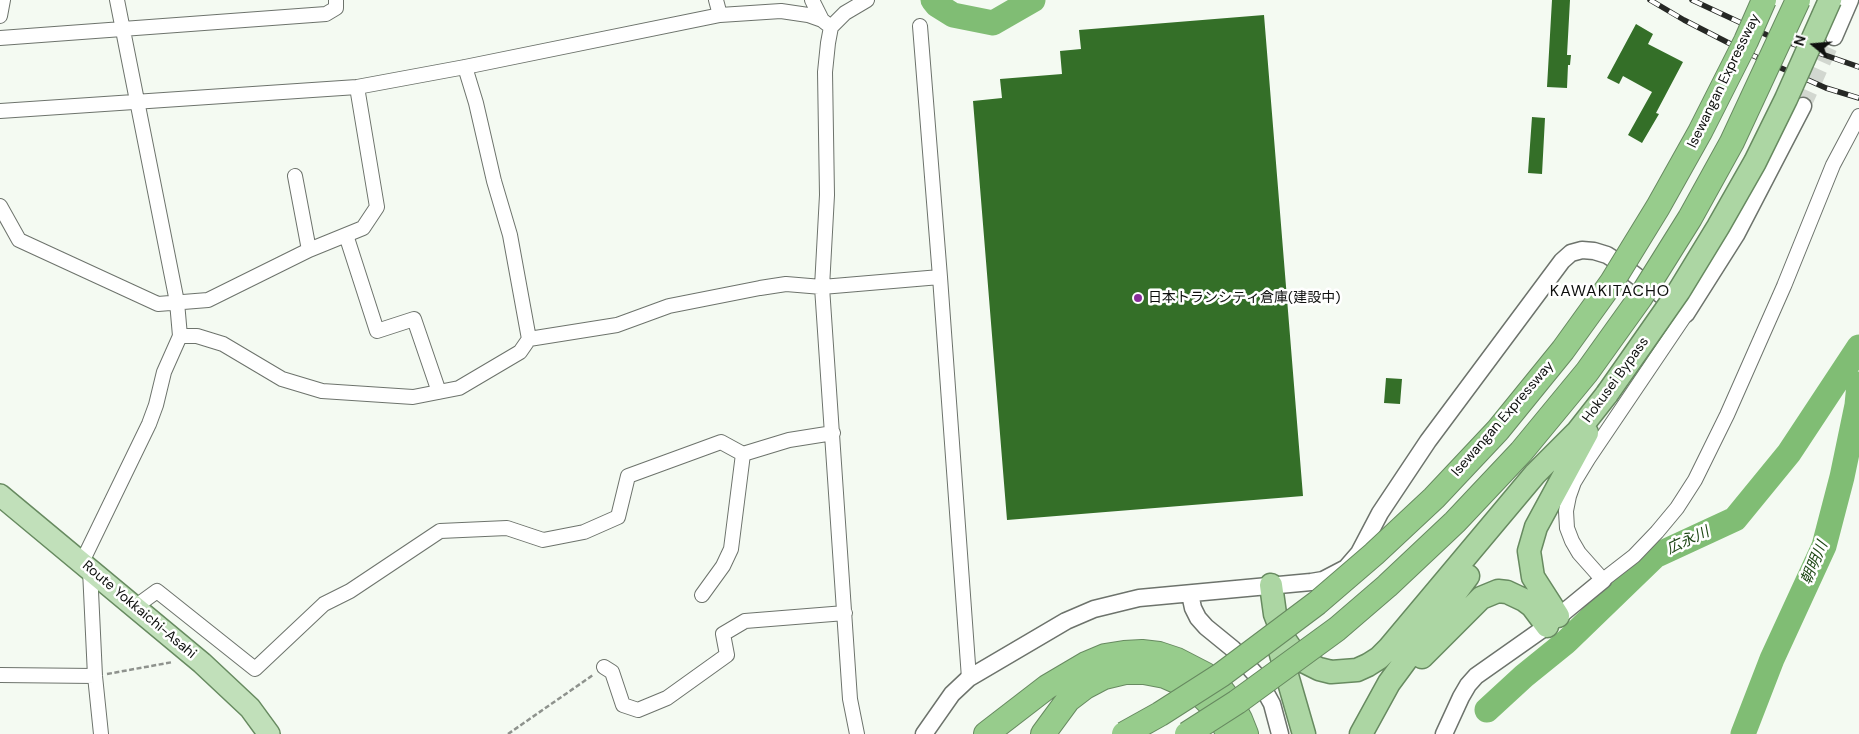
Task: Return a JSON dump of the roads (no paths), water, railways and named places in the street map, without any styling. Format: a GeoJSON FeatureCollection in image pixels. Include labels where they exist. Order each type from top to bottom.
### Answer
{"type":"FeatureCollection","features":[{"type":"Feature","properties":{"kind":"highway","name":"Isewangan Expressway"},"geometry":{"type":"LineString","coordinates":[[1124,734],[1160,714],[1221,675],[1317,603],[1374,554],[1434,498],[1498,430],[1568,342],[1612,282],[1643,232],[1700,132],[1764,0]]}},
{"type":"Feature","properties":{"kind":"highway"},"geometry":{"type":"LineString","coordinates":[[1187,734],[1237,702],[1337,629],[1387,586],[1455,522],[1521,452],[1587,372],[1640,298],[1690,218],[1732,142],[1798,0]]}},
{"type":"Feature","properties":{"kind":"highway","name":"Hokusei Bypass"},"geometry":{"type":"LineString","coordinates":[[1361,734],[1389,683],[1410,652],[1607,394],[1679,291],[1755,162],[1830,0]]}},
{"type":"Feature","properties":{"kind":"highway"},"geometry":{"type":"LineString","coordinates":[[1553,621],[1533,577],[1529,552],[1531,538],[1607,394]]}},
{"type":"Feature","properties":{"kind":"highway"},"geometry":{"type":"LineString","coordinates":[[1271,586],[1275,614],[1284,640],[1305,662],[1319,669],[1332,672],[1357,670],[1368,665],[1389,648],[1535,474],[1576,433]]}},
{"type":"Feature","properties":{"kind":"highway"},"geometry":{"type":"LineString","coordinates":[[1271,586],[1273,617],[1278,644],[1304,734]]}},
{"type":"Feature","properties":{"kind":"highway"},"geometry":{"type":"LineString","coordinates":[[1368,734],[1393,692],[1416,664],[1481,598],[1498,591],[1515,595],[1553,621]]}},
{"type":"Feature","properties":{"kind":"highway"},"geometry":{"type":"LineString","coordinates":[[986,734],[1061,678],[1105,656],[1124,653],[1159,654],[1193,667],[1220,688],[1230,701],[1246,734]]}},
{"type":"Feature","properties":{"kind":"highway"},"geometry":{"type":"LineString","coordinates":[[1043,734],[1068,700],[1084,687],[1104,677],[1125,672],[1144,672],[1165,676],[1201,694],[1214,708],[1229,734]]}},
{"type":"Feature","properties":{"kind":"main road","name":"Route Yokkaichi-Asahi"},"geometry":{"type":"LineString","coordinates":[[0,494],[216,676],[250,708],[269,734]]}},
{"type":"Feature","properties":{"kind":"street"},"geometry":{"type":"LineString","coordinates":[[0,16],[3,0]]}},
{"type":"Feature","properties":{"kind":"street"},"geometry":{"type":"LineString","coordinates":[[100,734],[86,566],[149,424],[164,372],[180,336],[177,302],[116,0]]}},
{"type":"Feature","properties":{"kind":"street"},"geometry":{"type":"LineString","coordinates":[[0,38],[326,14],[336,8],[336,0]]}},
{"type":"Feature","properties":{"kind":"street"},"geometry":{"type":"LineString","coordinates":[[716,0],[720,15]]}},
{"type":"Feature","properties":{"kind":"street"},"geometry":{"type":"LineString","coordinates":[[812,0],[827,23],[828,42],[825,72],[827,195],[822,286],[850,699],[857,734]]}},
{"type":"Feature","properties":{"kind":"street"},"geometry":{"type":"LineString","coordinates":[[827,23],[867,0]]}},
{"type":"Feature","properties":{"kind":"street"},"geometry":{"type":"LineString","coordinates":[[1834,37],[1850,0]]}},
{"type":"Feature","properties":{"kind":"street"},"geometry":{"type":"LineString","coordinates":[[0,111],[357,87],[720,15],[781,11],[808,15],[827,23]]}},
{"type":"Feature","properties":{"kind":"street"},"geometry":{"type":"LineString","coordinates":[[920,26],[969,678]]}},
{"type":"Feature","properties":{"kind":"street"},"geometry":{"type":"LineString","coordinates":[[180,336],[197,336],[223,344],[282,378],[322,391],[413,397],[459,388],[520,352],[529,339],[510,235],[465,67]]}},
{"type":"Feature","properties":{"kind":"street"},"geometry":{"type":"LineString","coordinates":[[0,206],[19,240],[158,304],[208,300],[309,250],[363,228],[377,207],[357,87]]}},
{"type":"Feature","properties":{"kind":"street"},"geometry":{"type":"LineString","coordinates":[[1603,580],[1580,553],[1567,528],[1566,511],[1574,482],[1686,314],[1736,235],[1803,106]]}},
{"type":"Feature","properties":{"kind":"street"},"geometry":{"type":"LineString","coordinates":[[1444,734],[1461,697],[1476,676],[1553,621],[1634,556],[1677,508],[1695,480],[1735,398],[1784,286],[1833,165],[1859,116]]}},
{"type":"Feature","properties":{"kind":"street"},"geometry":{"type":"LineString","coordinates":[[295,176],[309,250]]}},
{"type":"Feature","properties":{"kind":"street"},"geometry":{"type":"LineString","coordinates":[[346,235],[377,331],[414,319],[439,392]]}},
{"type":"Feature","properties":{"kind":"street"},"geometry":{"type":"LineString","coordinates":[[924,734],[952,694],[969,678],[1066,621],[1094,610],[1138,598],[1323,580],[1346,568],[1359,553],[1380,513],[1428,441],[1562,261],[1571,254],[1582,250],[1607,255],[1686,314]]}},
{"type":"Feature","properties":{"kind":"street"},"geometry":{"type":"LineString","coordinates":[[529,339],[617,325],[669,306],[786,284],[822,286],[940,277]]}},
{"type":"Feature","properties":{"kind":"street"},"geometry":{"type":"LineString","coordinates":[[135,607],[157,591],[255,669],[324,604],[350,590],[440,531],[507,528],[542,540],[584,532],[618,517],[628,476],[721,442],[743,454],[789,440],[833,433]]}},
{"type":"Feature","properties":{"kind":"street"},"geometry":{"type":"LineString","coordinates":[[702,595],[723,566],[731,550],[743,454]]}},
{"type":"Feature","properties":{"kind":"street"},"geometry":{"type":"LineString","coordinates":[[1190,594],[1193,608],[1198,618],[1233,649],[1256,674],[1272,704],[1280,734]]}},
{"type":"Feature","properties":{"kind":"street"},"geometry":{"type":"LineString","coordinates":[[604,667],[612,672],[622,705],[638,710],[667,698],[727,655],[723,634],[745,620],[845,613]]}},
{"type":"Feature","properties":{"kind":"street"},"geometry":{"type":"LineString","coordinates":[[0,675],[95,676]]}},
{"type":"Feature","properties":{"kind":"waterway"},"geometry":{"type":"LineString","coordinates":[[933,0],[937,5],[953,15],[993,23],[1033,0]]}},
{"type":"Feature","properties":{"kind":"waterway","name":"広永川"},"geometry":{"type":"LineString","coordinates":[[1487,710],[1524,676],[1566,642],[1655,556],[1735,519],[1789,453],[1859,347]]}},
{"type":"Feature","properties":{"kind":"waterway","name":"朝明川"},"geometry":{"type":"LineString","coordinates":[[1743,734],[1772,659],[1824,546],[1842,477],[1857,405],[1859,384]]}},
{"type":"Feature","properties":{"kind":"tunnel"},"geometry":{"type":"LineString","coordinates":[[1803,106],[1834,37]]}},
{"type":"Feature","properties":{"kind":"railway"},"geometry":{"type":"LineString","coordinates":[[1650,0],[1754,56],[1826,88],[1859,98]]}},
{"type":"Feature","properties":{"kind":"railway"},"geometry":{"type":"LineString","coordinates":[[1692,0],[1767,35],[1859,67]]}},
{"type":"Feature","properties":{"kind":"place","name":"日本トランシティ倉庫(建設中)"},"geometry":{"type":"Point","coordinates":[1138,298]}},
{"type":"Feature","properties":{"kind":"district","name":"KAWAKITACHO"},"geometry":{"type":"Point","coordinates":[1610,292]}}]}
